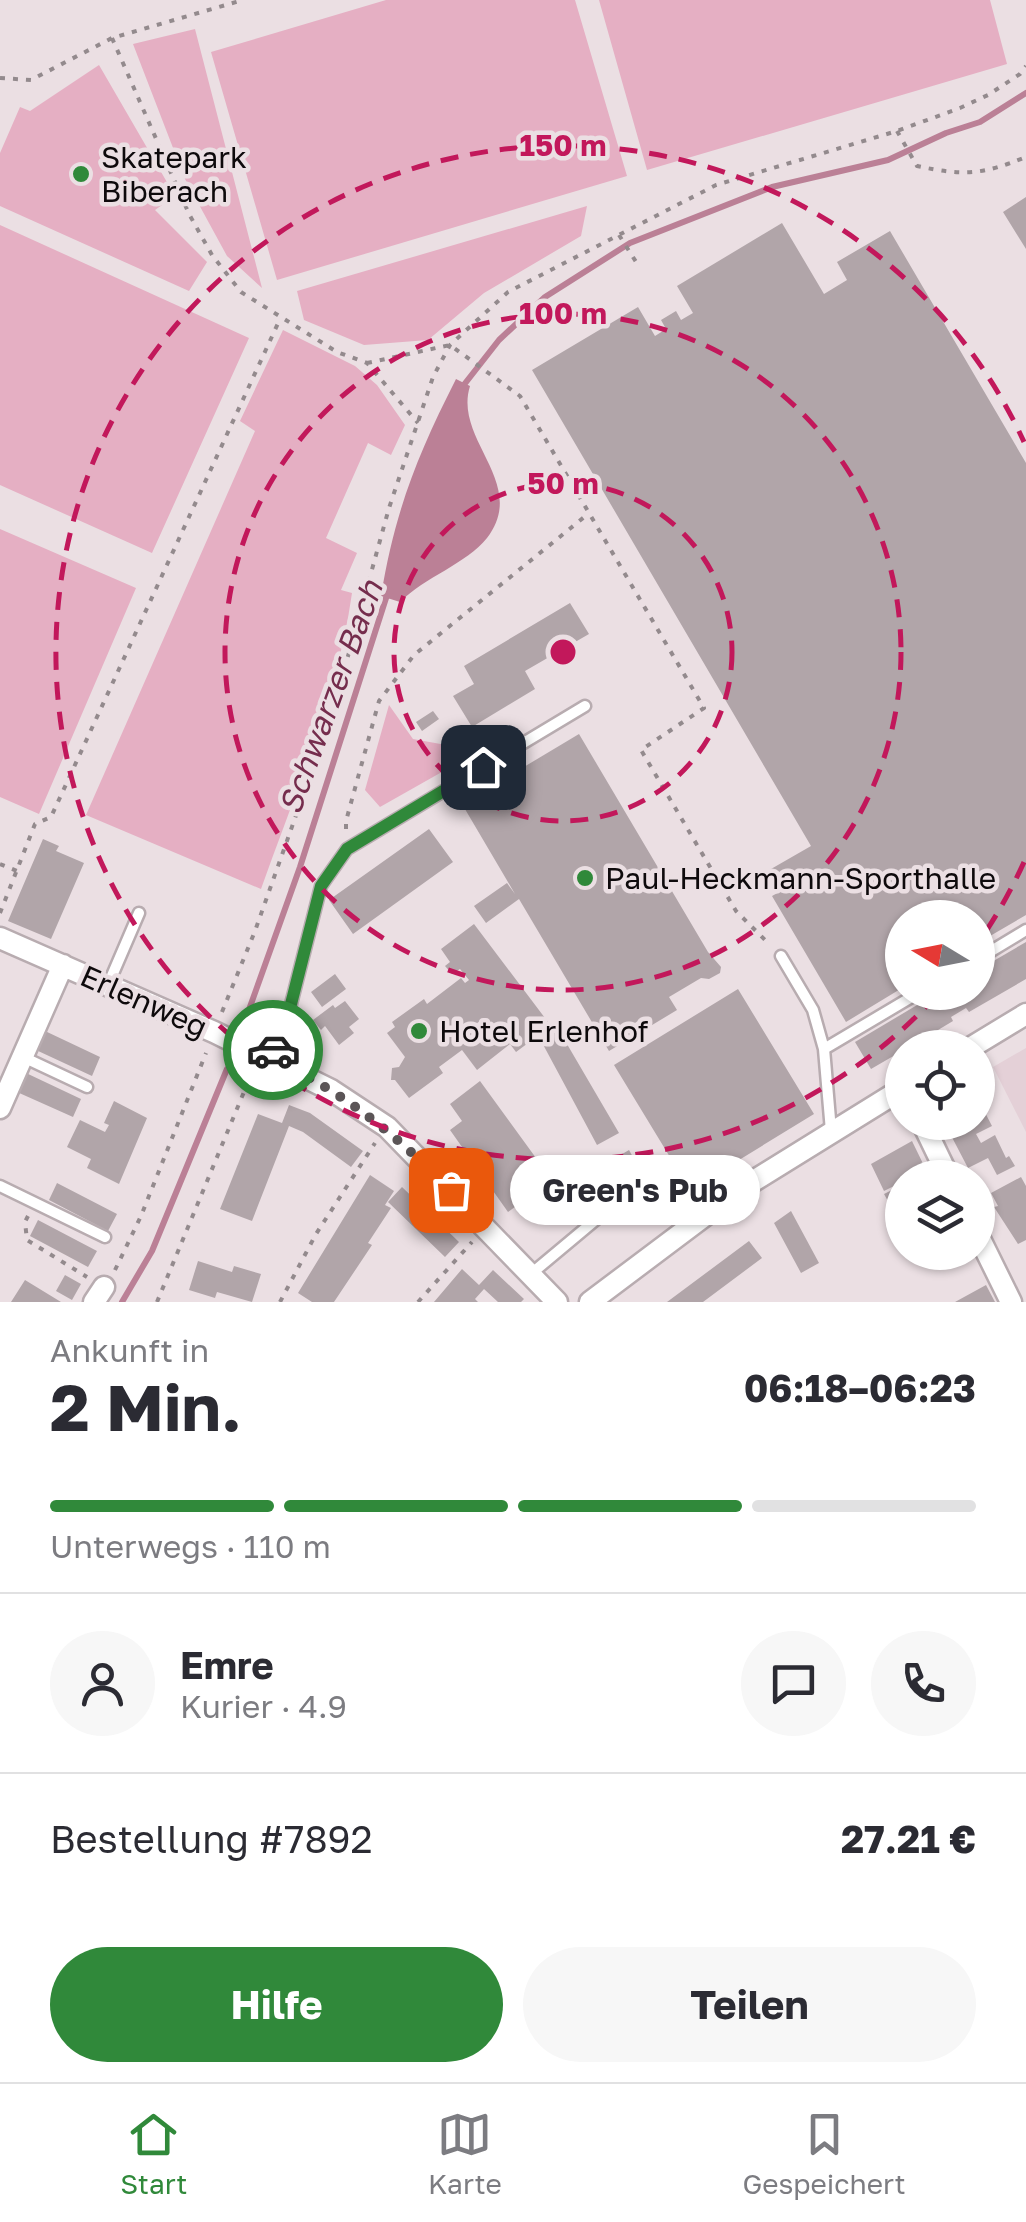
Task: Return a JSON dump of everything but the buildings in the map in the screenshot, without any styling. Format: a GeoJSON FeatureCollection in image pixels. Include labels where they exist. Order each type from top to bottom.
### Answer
{"type":"FeatureCollection","features":[{"type":"Feature","properties":{"kind":"street","name":"Erlenweg"},"geometry":{"type":"LineString","coordinates":[[0,938],[214,1032],[330,1090],[386,1128],[556,1301]]}},
{"type":"Feature","properties":{"kind":"street"},"geometry":{"type":"LineString","coordinates":[[0,1108],[63,964]]}},
{"type":"Feature","properties":{"kind":"street"},"geometry":{"type":"LineString","coordinates":[[995,1033],[1026,1014]]}},
{"type":"Feature","properties":{"kind":"street"},"geometry":{"type":"LineString","coordinates":[[590,1302],[739,1190],[885,1099]]}},
{"type":"Feature","properties":{"kind":"street"},"geometry":{"type":"LineString","coordinates":[[995,1270],[1011,1302]]}},
{"type":"Feature","properties":{"kind":"lane"},"geometry":{"type":"LineString","coordinates":[[264,1056],[289,1012],[321,886],[347,849],[585,706]]}},
{"type":"Feature","properties":{"kind":"lane"},"geometry":{"type":"LineString","coordinates":[[108,985],[139,912]]}},
{"type":"Feature","properties":{"kind":"lane"},"geometry":{"type":"LineString","coordinates":[[995,949],[1026,930]]}},
{"type":"Feature","properties":{"kind":"lane"},"geometry":{"type":"LineString","coordinates":[[781,956],[812,1010],[824,1049],[831,1131]]}},
{"type":"Feature","properties":{"kind":"lane"},"geometry":{"type":"LineString","coordinates":[[824,1049],[890,1010]]}},
{"type":"Feature","properties":{"kind":"lane"},"geometry":{"type":"LineString","coordinates":[[22,1057],[87,1086]]}},
{"type":"Feature","properties":{"kind":"lane"},"geometry":{"type":"LineString","coordinates":[[532,1273],[611,1207],[586,1174]]}},
{"type":"Feature","properties":{"kind":"lane"},"geometry":{"type":"LineString","coordinates":[[0,1186],[105,1238]]}},
{"type":"Feature","properties":{"kind":"path"},"geometry":{"type":"LineString","coordinates":[[0,78],[31,80],[112,38],[243,0]]}},
{"type":"Feature","properties":{"kind":"path"},"geometry":{"type":"LineString","coordinates":[[112,38],[212,255],[241,292],[337,352],[368,363],[418,423]]}},
{"type":"Feature","properties":{"kind":"path"},"geometry":{"type":"LineString","coordinates":[[35,1203],[24,1222],[27,1240],[99,1295],[126,1252],[142,1216],[254,932],[332,714],[389,508],[433,377],[450,345],[508,292],[716,184],[896,131],[988,95],[1026,66]]}},
{"type":"Feature","properties":{"kind":"path"},"geometry":{"type":"LineString","coordinates":[[896,131],[917,166],[959,175],[999,168],[1026,157]]}},
{"type":"Feature","properties":{"kind":"path"},"geometry":{"type":"LineString","coordinates":[[150,194],[177,184]]}},
{"type":"Feature","properties":{"kind":"path"},"geometry":{"type":"LineString","coordinates":[[618,235],[638,265]]}},
{"type":"Feature","properties":{"kind":"path"},"geometry":{"type":"LineString","coordinates":[[0,914],[35,824],[50,817],[280,319]]}},
{"type":"Feature","properties":{"kind":"path"},"geometry":{"type":"LineString","coordinates":[[368,363],[450,345],[520,396],[704,708],[641,750],[736,911],[781,956]]}},
{"type":"Feature","properties":{"kind":"path"},"geometry":{"type":"LineString","coordinates":[[347,849],[346,820],[379,701],[414,656],[588,514]]}},
{"type":"Feature","properties":{"kind":"path"},"geometry":{"type":"LineString","coordinates":[[0,864],[17,870]]}},
{"type":"Feature","properties":{"kind":"path"},"geometry":{"type":"LineString","coordinates":[[157,1302],[264,1056]]}},
{"type":"Feature","properties":{"kind":"path"},"geometry":{"type":"LineString","coordinates":[[280,1302],[316,1234],[386,1128]]}},
{"type":"Feature","properties":{"kind":"path"},"geometry":{"type":"LineString","coordinates":[[418,1302],[486,1226]]}},
{"type":"Feature","properties":{"kind":"shaded area"},"geometry":{"type":"Polygon","coordinates":[[[386,0],[575,0],[627,176],[277,280],[211,52],[386,0]]]}},
{"type":"Feature","properties":{"kind":"shaded area"},"geometry":{"type":"Polygon","coordinates":[[[599,0],[990,0],[1007,64],[647,170],[599,0]]]}},
{"type":"Feature","properties":{"kind":"shaded area"},"geometry":{"type":"Polygon","coordinates":[[[195,29],[262,288],[227,256],[185,179],[133,44],[195,29]]]}},
{"type":"Feature","properties":{"kind":"shaded area","name":"Skatepark Biberach"},"geometry":{"type":"Polygon","coordinates":[[[99,65],[175,196],[155,210],[207,262],[189,291],[0,206],[0,153],[20,107],[30,111],[99,65]]]}},
{"type":"Feature","properties":{"kind":"shaded area"},"geometry":{"type":"Polygon","coordinates":[[[587,206],[581,236],[484,293],[428,340],[364,345],[304,320],[297,291],[587,206]]]}},
{"type":"Feature","properties":{"kind":"shaded area"},"geometry":{"type":"Polygon","coordinates":[[[0,225],[249,338],[152,553],[0,485],[0,225]]]}},
{"type":"Feature","properties":{"kind":"shaded area"},"geometry":{"type":"Polygon","coordinates":[[[283,330],[355,366],[377,385],[405,425],[391,455],[368,443],[326,538],[357,553],[341,590],[352,593],[345,631],[314,743],[261,889],[86,815],[255,431],[240,421],[283,330]]]}},
{"type":"Feature","properties":{"kind":"shaded area"},"geometry":{"type":"Polygon","coordinates":[[[456,379],[470,386],[471,425],[496,480],[498,518],[478,547],[400,602],[381,596],[393,537],[419,459],[456,379]]]}},
{"type":"Feature","properties":{"kind":"shaded area"},"geometry":{"type":"Polygon","coordinates":[[[0,529],[136,588],[39,814],[0,797],[0,529]]]}},
{"type":"Feature","properties":{"kind":"shaded area"},"geometry":{"type":"Polygon","coordinates":[[[389,705],[413,739],[479,751],[380,807],[365,790],[389,705]]]}},
{"type":"Feature","properties":{"kind":"shaded area"},"geometry":{"type":"Polygon","coordinates":[[[1026,1048],[1026,1132],[995,1071],[995,1066],[1026,1048]]]}},
{"type":"Feature","properties":{"kind":"waterway","name":"Schwarzer Bach"},"geometry":{"type":"LineString","coordinates":[[463,386],[499,340],[545,297],[630,243],[772,187],[888,160],[980,122],[1026,93]]}},
{"type":"Feature","properties":{"kind":"waterway","name":"Schwarzer Bach"},"geometry":{"type":"LineString","coordinates":[[246,1018],[391,591]]}},
{"type":"Feature","properties":{"kind":"waterway","name":"Schwarzer Bach"},"geometry":{"type":"LineString","coordinates":[[122,1302],[152,1251],[227,1069]]}},
{"type":"Feature","properties":{"kind":"way so far"},"geometry":{"type":"LineString","coordinates":[[273,1050],[269,1058],[330,1090],[386,1128],[451,1190]]}},
{"type":"Feature","properties":{"kind":"place","name":"Skatepark Biberach"},"geometry":{"type":"Point","coordinates":[81,174]}},
{"type":"Feature","properties":{"kind":"place","name":"Paul-Heckmann-Sporthalle"},"geometry":{"type":"Point","coordinates":[585,878]}},
{"type":"Feature","properties":{"kind":"place","name":"Hotel Erlenhof"},"geometry":{"type":"Point","coordinates":[419,1031]}},
{"type":"Feature","properties":{"kind":"place","name":"Green's Pub"},"geometry":{"type":"Point","coordinates":[451,1190]}},
{"type":"Feature","properties":{"kind":"route"},"geometry":{"type":"LineString","coordinates":[[273,1050],[289,1012],[321,886],[347,849],[483,767]]}}]}
